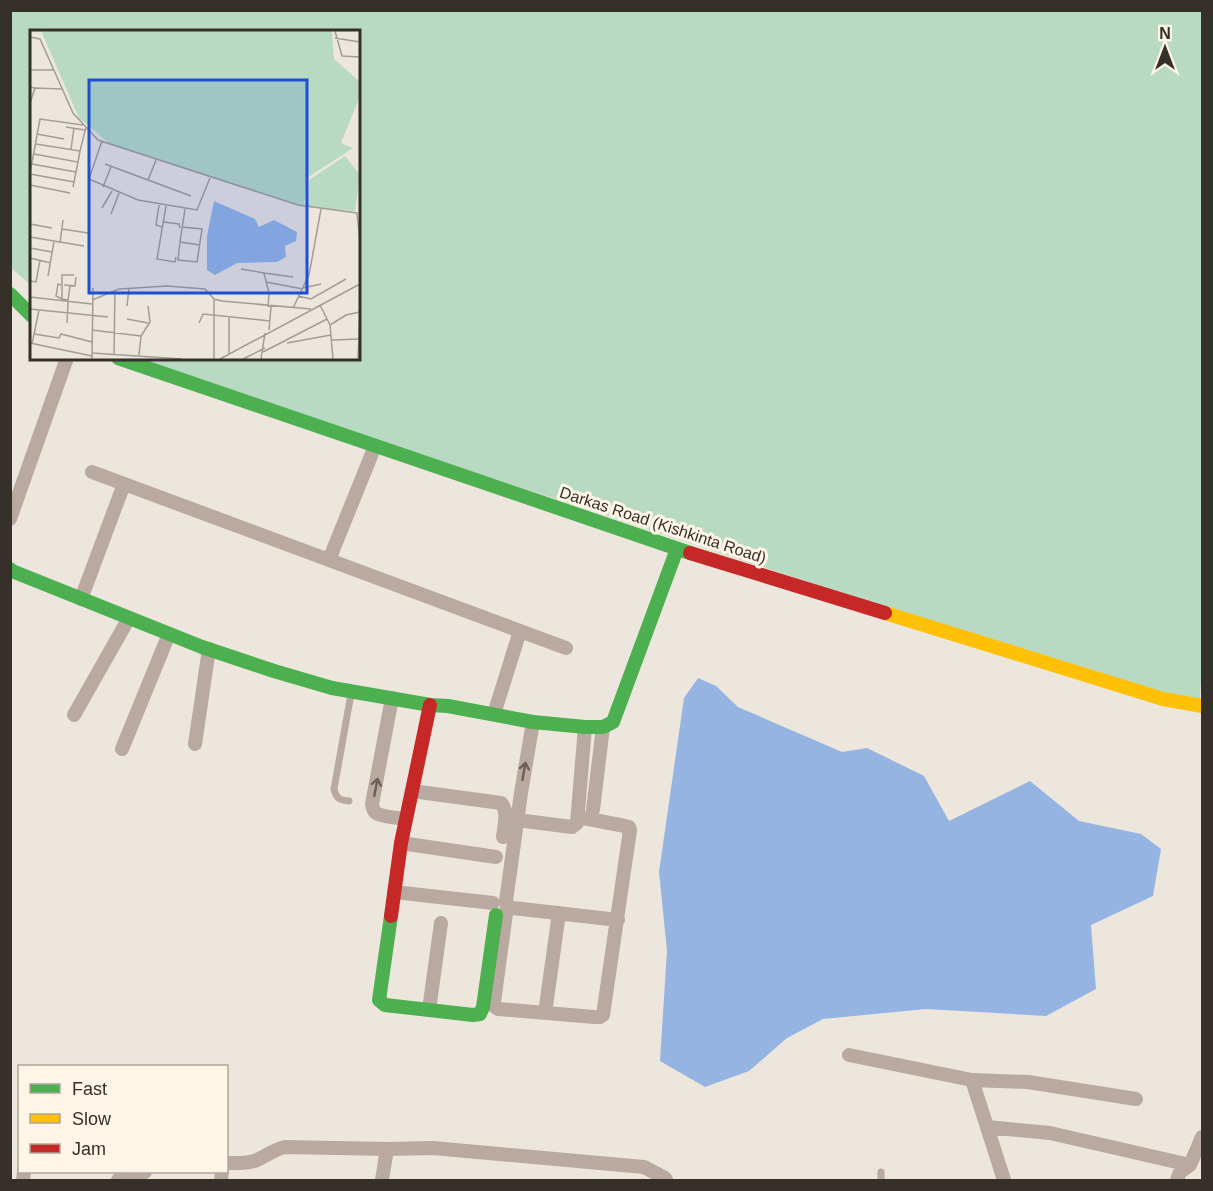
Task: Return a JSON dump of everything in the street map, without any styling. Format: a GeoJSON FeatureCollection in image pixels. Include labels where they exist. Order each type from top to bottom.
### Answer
{"type":"FeatureCollection","features":[{"type":"Feature","properties":{"kind":"street"},"geometry":{"type":"LineString","coordinates":[[10,294],[30,314]]}},
{"type":"Feature","properties":{"kind":"street"},"geometry":{"type":"LineString","coordinates":[[10,519],[66,360]]}},
{"type":"Feature","properties":{"kind":"street","name":"Darkas Road (Kishkinta Road)"},"geometry":{"type":"LineString","coordinates":[[124,360],[676,549],[1162,699],[1203,706]]}},
{"type":"Feature","properties":{"kind":"street"},"geometry":{"type":"LineString","coordinates":[[329,560],[375,446]]}},
{"type":"Feature","properties":{"kind":"street"},"geometry":{"type":"LineString","coordinates":[[92,472],[566,648]]}},
{"type":"Feature","properties":{"kind":"street"},"geometry":{"type":"LineString","coordinates":[[81,599],[124,484]]}},
{"type":"Feature","properties":{"kind":"street"},"geometry":{"type":"LineString","coordinates":[[10,569],[209,649],[332,688],[533,722],[603,727],[613,722],[676,549]]}},
{"type":"Feature","properties":{"kind":"street"},"geometry":{"type":"LineString","coordinates":[[74,715],[129,618]]}},
{"type":"Feature","properties":{"kind":"street"},"geometry":{"type":"LineString","coordinates":[[494,714],[520,631]]}},
{"type":"Feature","properties":{"kind":"street"},"geometry":{"type":"LineString","coordinates":[[122,749],[169,634]]}},
{"type":"Feature","properties":{"kind":"street"},"geometry":{"type":"LineString","coordinates":[[195,744],[209,649]]}},
{"type":"Feature","properties":{"kind":"street"},"geometry":{"type":"LineString","coordinates":[[392,698],[372,804],[376,813],[406,819]]}},
{"type":"Feature","properties":{"kind":"street"},"geometry":{"type":"LineString","coordinates":[[430,705],[401,843],[379,1000],[385,1005],[473,1015],[482,1012],[499,908],[506,901],[533,722]]}},
{"type":"Feature","properties":{"kind":"street"},"geometry":{"type":"LineString","coordinates":[[517,820],[572,827],[577,823],[585,727]]}},
{"type":"Feature","properties":{"kind":"street"},"geometry":{"type":"LineString","coordinates":[[593,810],[603,727]]}},
{"type":"Feature","properties":{"kind":"street"},"geometry":{"type":"LineString","coordinates":[[412,791],[501,803],[505,809],[503,837]]}},
{"type":"Feature","properties":{"kind":"street"},"geometry":{"type":"LineString","coordinates":[[499,908],[495,1007],[594,1017],[603,1015],[630,830],[625,826],[578,817]]}},
{"type":"Feature","properties":{"kind":"street"},"geometry":{"type":"LineString","coordinates":[[401,843],[496,858]]}},
{"type":"Feature","properties":{"kind":"street"},"geometry":{"type":"LineString","coordinates":[[394,892],[499,908],[618,920]]}},
{"type":"Feature","properties":{"kind":"street"},"geometry":{"type":"LineString","coordinates":[[545,1013],[559,913]]}},
{"type":"Feature","properties":{"kind":"street"},"geometry":{"type":"LineString","coordinates":[[429,1010],[441,923]]}},
{"type":"Feature","properties":{"kind":"street"},"geometry":{"type":"LineString","coordinates":[[849,1055],[972,1080],[1028,1082],[1136,1099]]}},
{"type":"Feature","properties":{"kind":"street"},"geometry":{"type":"LineString","coordinates":[[972,1080],[1004,1180]]}},
{"type":"Feature","properties":{"kind":"street"},"geometry":{"type":"LineString","coordinates":[[987,1127],[1050,1133],[1195,1163]]}},
{"type":"Feature","properties":{"kind":"street"},"geometry":{"type":"LineString","coordinates":[[1177,1180],[1180,1172],[1195,1163],[1203,1137]]}},
{"type":"Feature","properties":{"kind":"street"},"geometry":{"type":"LineString","coordinates":[[228,1163],[250,1162],[260,1159],[274,1149],[285,1147],[433,1149],[644,1167],[666,1180]]}},
{"type":"Feature","properties":{"kind":"street"},"geometry":{"type":"LineString","coordinates":[[382,1180],[387,1149]]}},
{"type":"Feature","properties":{"kind":"street"},"geometry":{"type":"LineString","coordinates":[[118,1180],[142,1173]]}},
{"type":"Feature","properties":{"kind":"lane"},"geometry":{"type":"LineString","coordinates":[[349,801],[341,800],[336,796],[334,789],[352,691]]}},
{"type":"Feature","properties":{"kind":"lane"},"geometry":{"type":"LineString","coordinates":[[881,1172],[881,1180]]}},
{"type":"Feature","properties":{"kind":"green space"},"geometry":{"type":"Polygon","coordinates":[[[11,11],[1202,11],[1202,666],[1199,708],[133,360],[360,360],[360,30],[30,30],[30,284],[11,268],[11,11]]]}},
{"type":"Feature","properties":{"kind":"water"},"geometry":{"type":"Polygon","coordinates":[[[698,678],[716,686],[738,707],[842,752],[867,748],[924,776],[949,821],[1030,781],[1079,821],[1141,834],[1161,849],[1153,896],[1091,925],[1096,989],[1046,1016],[926,1009],[823,1019],[787,1038],[749,1071],[705,1087],[660,1061],[667,951],[659,872],[684,698],[698,678]]]}},
{"type":"Feature","properties":{"kind":"traffic: fast"},"geometry":{"type":"LineString","coordinates":[[10,294],[30,314]]}},
{"type":"Feature","properties":{"kind":"traffic: fast"},"geometry":{"type":"LineString","coordinates":[[124,360],[690,553]]}},
{"type":"Feature","properties":{"kind":"traffic: fast"},"geometry":{"type":"LineString","coordinates":[[10,569],[202,647],[332,688],[533,722],[603,727],[613,722],[677,549]]}},
{"type":"Feature","properties":{"kind":"traffic: fast"},"geometry":{"type":"LineString","coordinates":[[391,916],[379,1000],[385,1005],[473,1015],[480,1014],[483,1007],[496,915]]}},
{"type":"Feature","properties":{"kind":"traffic: slow"},"geometry":{"type":"LineString","coordinates":[[885,613],[1163,699],[1202,706]]}},
{"type":"Feature","properties":{"kind":"traffic: jam"},"geometry":{"type":"LineString","coordinates":[[690,553],[885,613]]}},
{"type":"Feature","properties":{"kind":"traffic: jam"},"geometry":{"type":"LineString","coordinates":[[391,916],[401,843],[430,705]]}}]}
